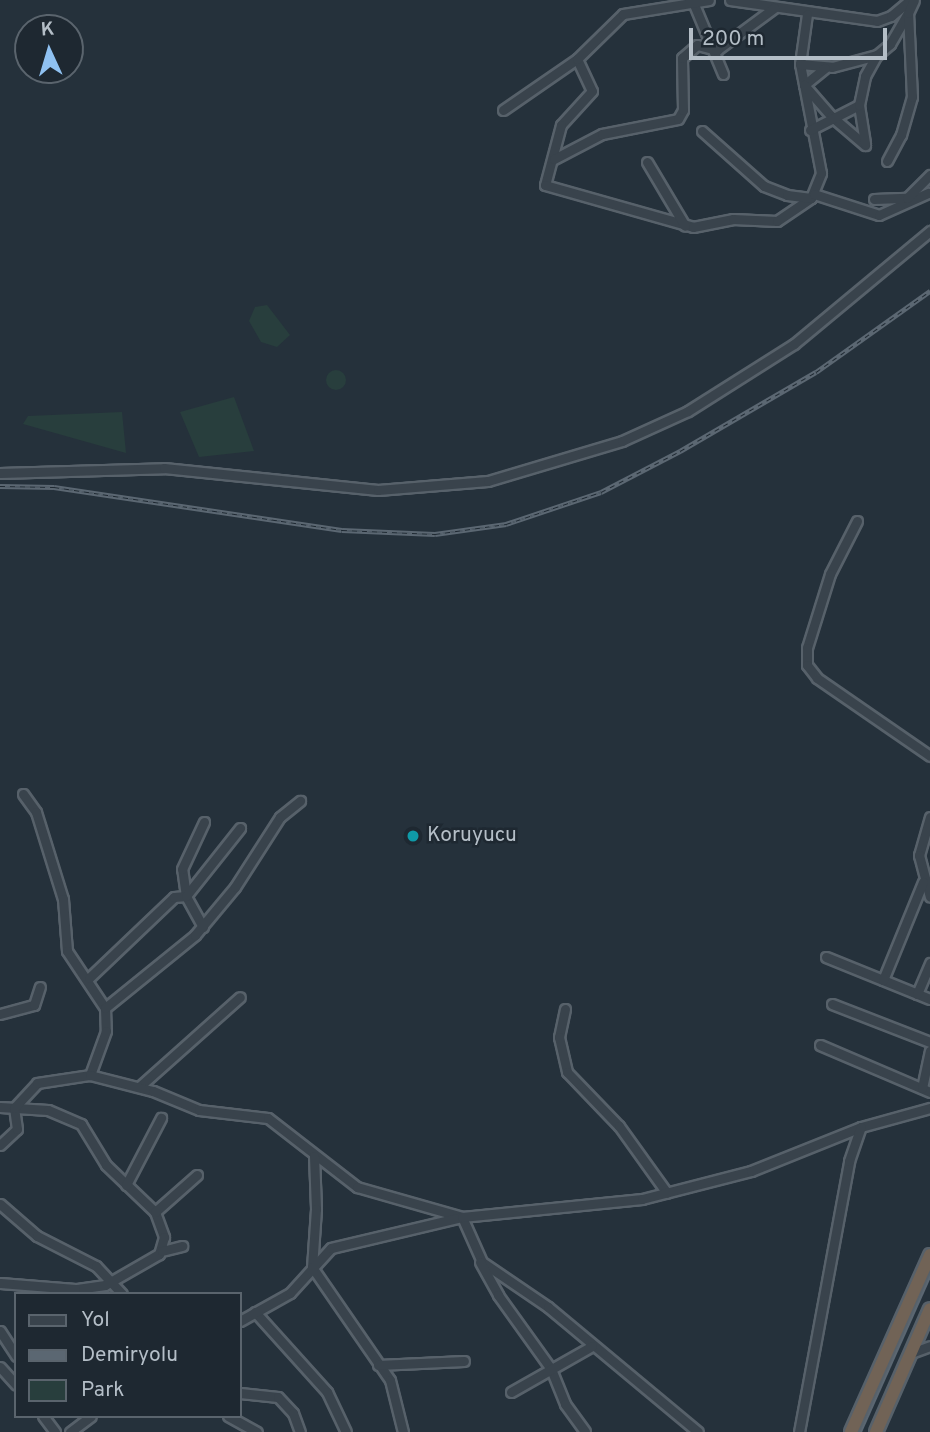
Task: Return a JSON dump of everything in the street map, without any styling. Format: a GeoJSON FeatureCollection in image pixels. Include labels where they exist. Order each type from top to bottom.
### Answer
{"type":"FeatureCollection","features":[{"type":"Feature","properties":{"kind":"highway"},"geometry":{"type":"LineString","coordinates":[[851,1432],[930,1255]]}},
{"type":"Feature","properties":{"kind":"highway"},"geometry":{"type":"LineString","coordinates":[[876,1432],[930,1309]]}},
{"type":"Feature","properties":{"kind":"street"},"geometry":{"type":"LineString","coordinates":[[503,110],[577,59],[623,14],[709,0]]}},
{"type":"Feature","properties":{"kind":"street"},"geometry":{"type":"LineString","coordinates":[[730,0],[807,14],[882,20],[912,0]]}},
{"type":"Feature","properties":{"kind":"street"},"geometry":{"type":"LineString","coordinates":[[804,85],[831,116],[865,145],[859,104],[865,76],[877,55],[890,44],[908,13],[912,0]]}},
{"type":"Feature","properties":{"kind":"street"},"geometry":{"type":"LineString","coordinates":[[693,2],[717,50],[723,74]]}},
{"type":"Feature","properties":{"kind":"street"},"geometry":{"type":"LineString","coordinates":[[717,50],[774,8]]}},
{"type":"Feature","properties":{"kind":"street"},"geometry":{"type":"LineString","coordinates":[[887,161],[905,125],[912,97],[908,13]]}},
{"type":"Feature","properties":{"kind":"street"},"geometry":{"type":"LineString","coordinates":[[577,59],[592,91],[561,125],[545,185],[685,226],[703,227],[733,219],[777,221],[812,196],[821,163],[810,130],[800,64],[807,14]]}},
{"type":"Feature","properties":{"kind":"street"},"geometry":{"type":"LineString","coordinates":[[554,159],[602,134],[678,119],[683,110],[682,58],[697,45],[717,50]]}},
{"type":"Feature","properties":{"kind":"street"},"geometry":{"type":"LineString","coordinates":[[800,64],[825,68],[877,55]]}},
{"type":"Feature","properties":{"kind":"street"},"geometry":{"type":"LineString","coordinates":[[804,85],[825,68]]}},
{"type":"Feature","properties":{"kind":"street"},"geometry":{"type":"LineString","coordinates":[[810,130],[831,116],[859,104]]}},
{"type":"Feature","properties":{"kind":"street"},"geometry":{"type":"LineString","coordinates":[[702,131],[764,186],[787,195],[812,196],[879,215],[929,193]]}},
{"type":"Feature","properties":{"kind":"street"},"geometry":{"type":"LineString","coordinates":[[647,162],[685,226]]}},
{"type":"Feature","properties":{"kind":"street"},"geometry":{"type":"LineString","coordinates":[[917,192],[930,175]]}},
{"type":"Feature","properties":{"kind":"street"},"geometry":{"type":"LineString","coordinates":[[874,199],[894,201],[917,192],[929,193]]}},
{"type":"Feature","properties":{"kind":"street"},"geometry":{"type":"LineString","coordinates":[[0,473],[164,468],[387,490],[488,481],[622,440],[688,411],[794,344],[930,231]]}},
{"type":"Feature","properties":{"kind":"street"},"geometry":{"type":"LineString","coordinates":[[857,521],[830,574],[807,648],[807,664],[817,678],[930,756]]}},
{"type":"Feature","properties":{"kind":"street"},"geometry":{"type":"LineString","coordinates":[[23,794],[36,812],[63,899],[67,951],[89,978],[105,1008],[104,1038],[90,1075]]}},
{"type":"Feature","properties":{"kind":"street"},"geometry":{"type":"LineString","coordinates":[[105,1008],[203,927],[235,887],[276,822],[300,801]]}},
{"type":"Feature","properties":{"kind":"street"},"geometry":{"type":"LineString","coordinates":[[930,817],[919,855],[923,882],[930,897]]}},
{"type":"Feature","properties":{"kind":"street"},"geometry":{"type":"LineString","coordinates":[[203,927],[186,896],[182,864],[204,822]]}},
{"type":"Feature","properties":{"kind":"street"},"geometry":{"type":"LineString","coordinates":[[89,978],[174,897],[186,896],[240,828]]}},
{"type":"Feature","properties":{"kind":"street"},"geometry":{"type":"LineString","coordinates":[[883,980],[923,882]]}},
{"type":"Feature","properties":{"kind":"street"},"geometry":{"type":"LineString","coordinates":[[826,957],[930,999]]}},
{"type":"Feature","properties":{"kind":"street"},"geometry":{"type":"LineString","coordinates":[[917,994],[930,963]]}},
{"type":"Feature","properties":{"kind":"street"},"geometry":{"type":"LineString","coordinates":[[0,1014],[34,1005],[40,987]]}},
{"type":"Feature","properties":{"kind":"street"},"geometry":{"type":"LineString","coordinates":[[139,1087],[240,997]]}},
{"type":"Feature","properties":{"kind":"street"},"geometry":{"type":"LineString","coordinates":[[832,1004],[930,1042]]}},
{"type":"Feature","properties":{"kind":"street"},"geometry":{"type":"LineString","coordinates":[[565,1009],[559,1037],[567,1072],[619,1126],[667,1193]]}},
{"type":"Feature","properties":{"kind":"street"},"geometry":{"type":"LineString","coordinates":[[820,1045],[926,1090],[930,1051]]}},
{"type":"Feature","properties":{"kind":"street"},"geometry":{"type":"LineString","coordinates":[[14,1108],[41,1081],[90,1075],[139,1087],[199,1110],[268,1118],[357,1187],[462,1217]]}},
{"type":"Feature","properties":{"kind":"street"},"geometry":{"type":"LineString","coordinates":[[0,1107],[48,1110],[81,1124],[106,1165],[155,1212],[164,1233],[162,1251]]}},
{"type":"Feature","properties":{"kind":"street"},"geometry":{"type":"LineString","coordinates":[[0,1145],[17,1129],[14,1108]]}},
{"type":"Feature","properties":{"kind":"street"},"geometry":{"type":"LineString","coordinates":[[242,1320],[290,1293],[331,1248],[462,1217],[613,1205],[667,1193],[779,1161],[861,1126],[930,1108]]}},
{"type":"Feature","properties":{"kind":"street"},"geometry":{"type":"LineString","coordinates":[[126,1185],[161,1118]]}},
{"type":"Feature","properties":{"kind":"street"},"geometry":{"type":"LineString","coordinates":[[799,1432],[849,1161],[861,1126]]}},
{"type":"Feature","properties":{"kind":"street"},"geometry":{"type":"LineString","coordinates":[[314,1156],[316,1209],[312,1267],[394,1391],[402,1432]]}},
{"type":"Feature","properties":{"kind":"street"},"geometry":{"type":"LineString","coordinates":[[155,1212],[197,1175]]}},
{"type":"Feature","properties":{"kind":"street"},"geometry":{"type":"LineString","coordinates":[[0,1205],[37,1236],[96,1266],[121,1292]]}},
{"type":"Feature","properties":{"kind":"street"},"geometry":{"type":"LineString","coordinates":[[462,1217],[478,1258],[498,1295],[551,1369],[565,1404],[585,1432]]}},
{"type":"Feature","properties":{"kind":"street"},"geometry":{"type":"LineString","coordinates":[[0,1272],[3,1283],[77,1291],[114,1282],[162,1251],[182,1246]]}},
{"type":"Feature","properties":{"kind":"street"},"geometry":{"type":"LineString","coordinates":[[478,1258],[698,1432]]}},
{"type":"Feature","properties":{"kind":"street"},"geometry":{"type":"LineString","coordinates":[[255,1312],[327,1392],[346,1432]]}},
{"type":"Feature","properties":{"kind":"street"},"geometry":{"type":"LineString","coordinates":[[0,1331],[14,1353]]}},
{"type":"Feature","properties":{"kind":"street"},"geometry":{"type":"LineString","coordinates":[[510,1392],[592,1346]]}},
{"type":"Feature","properties":{"kind":"street"},"geometry":{"type":"LineString","coordinates":[[911,1353],[930,1346]]}},
{"type":"Feature","properties":{"kind":"street"},"geometry":{"type":"LineString","coordinates":[[379,1365],[464,1360]]}},
{"type":"Feature","properties":{"kind":"street"},"geometry":{"type":"LineString","coordinates":[[0,1367],[14,1381]]}},
{"type":"Feature","properties":{"kind":"street"},"geometry":{"type":"LineString","coordinates":[[242,1393],[278,1397],[292,1413],[300,1432]]}},
{"type":"Feature","properties":{"kind":"street"},"geometry":{"type":"LineString","coordinates":[[70,1432],[88,1418]]}},
{"type":"Feature","properties":{"kind":"street"},"geometry":{"type":"LineString","coordinates":[[232,1418],[257,1432]]}},
{"type":"Feature","properties":{"kind":"green space"},"geometry":{"type":"Polygon","coordinates":[[[267,305],[290,335],[277,347],[261,342],[249,321],[255,307],[267,305]]]}},
{"type":"Feature","properties":{"kind":"green space"},"geometry":{"type":"Polygon","coordinates":[[[336,370],[343,373],[346,380],[343,387],[336,390],[329,387],[326,380],[329,373],[336,370]]]}},
{"type":"Feature","properties":{"kind":"green space"},"geometry":{"type":"Polygon","coordinates":[[[234,397],[254,451],[199,457],[180,412],[234,397]]]}},
{"type":"Feature","properties":{"kind":"green space"},"geometry":{"type":"Polygon","coordinates":[[[122,412],[126,453],[23,424],[28,416],[122,412]]]}},
{"type":"Feature","properties":{"kind":"tram line"},"geometry":{"type":"LineString","coordinates":[[861,1432],[930,1277]]}},
{"type":"Feature","properties":{"kind":"railway"},"geometry":{"type":"LineString","coordinates":[[0,486],[54,487],[342,530],[435,534],[506,524],[601,492],[680,451],[816,372],[930,291]]}},
{"type":"Feature","properties":{"kind":"place","name":"Koruyucu"},"geometry":{"type":"Point","coordinates":[413,836]}}]}
